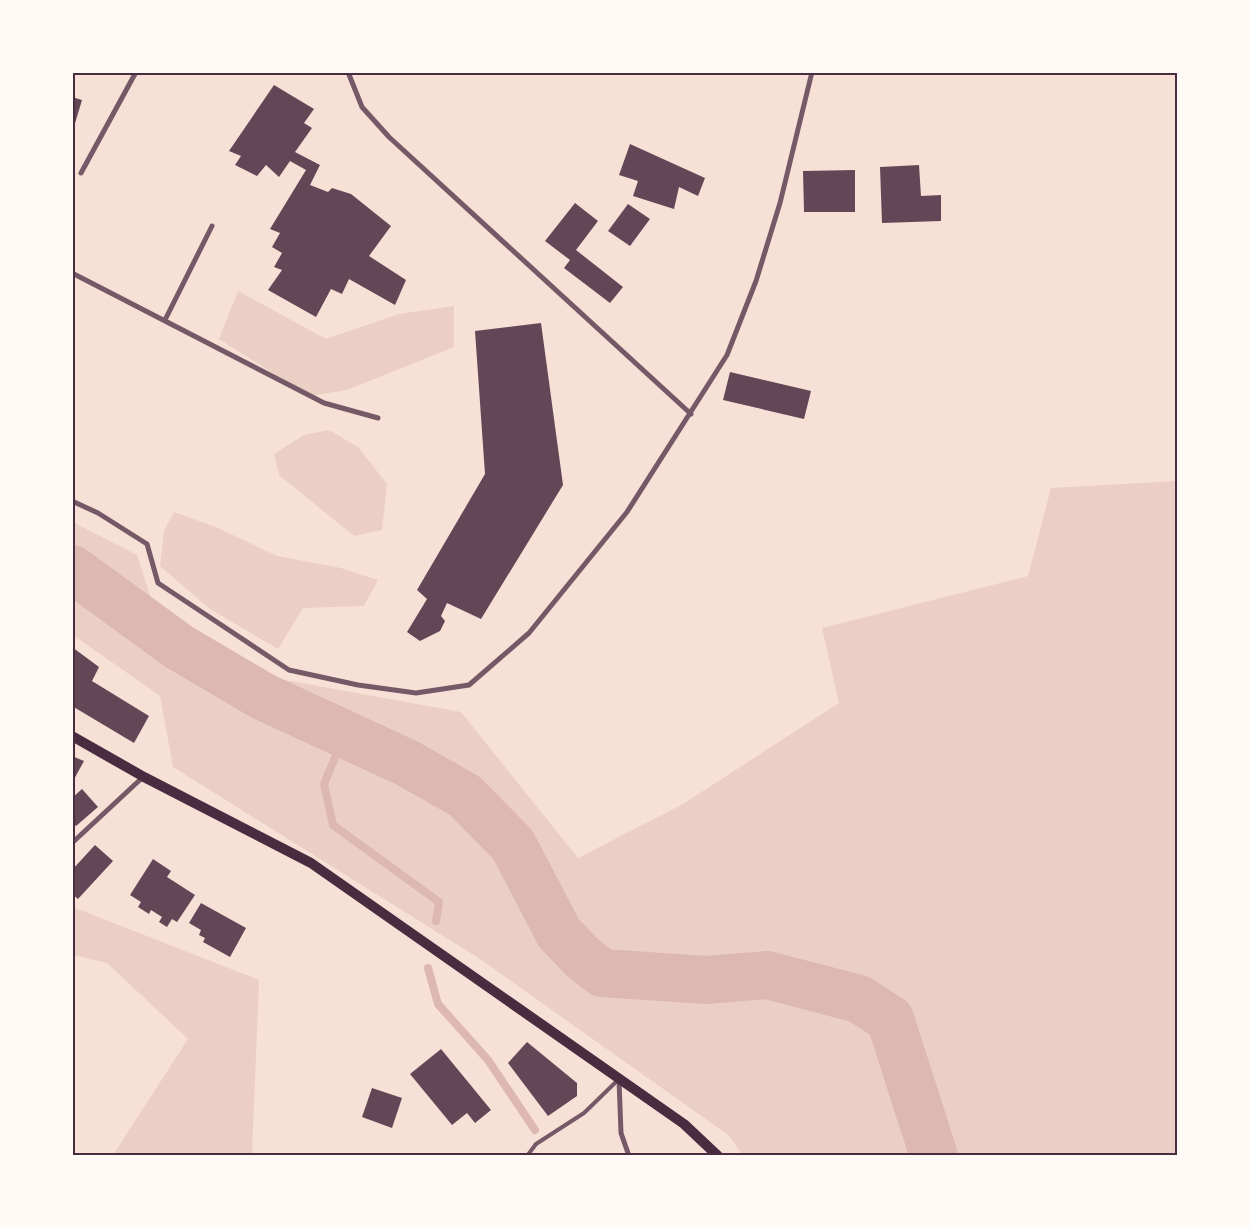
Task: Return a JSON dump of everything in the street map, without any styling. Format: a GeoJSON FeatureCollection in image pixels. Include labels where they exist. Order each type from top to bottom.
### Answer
{"type":"FeatureCollection","features":[{"type":"Feature","properties":{"kind":"main road"},"geometry":{"type":"LineString","coordinates":[[72,736],[144,777],[311,863],[684,1124],[718,1156]]}},
{"type":"Feature","properties":{"kind":"street"},"geometry":{"type":"LineString","coordinates":[[81,173],[136,72]]}},
{"type":"Feature","properties":{"kind":"street"},"geometry":{"type":"LineString","coordinates":[[348,72],[362,107],[389,137],[690,414]]}},
{"type":"Feature","properties":{"kind":"street"},"geometry":{"type":"LineString","coordinates":[[72,501],[98,513],[147,544],[158,584],[289,670],[358,685],[416,693],[469,685],[530,633],[627,512],[727,355],[756,281],[780,203],[812,72]]}},
{"type":"Feature","properties":{"kind":"street"},"geometry":{"type":"LineString","coordinates":[[165,320],[212,226]]}},
{"type":"Feature","properties":{"kind":"street"},"geometry":{"type":"LineString","coordinates":[[72,273],[324,403],[378,418]]}},
{"type":"Feature","properties":{"kind":"street"},"geometry":{"type":"LineString","coordinates":[[72,843],[144,777]]}},
{"type":"Feature","properties":{"kind":"street"},"geometry":{"type":"LineString","coordinates":[[619,1079],[621,1133],[629,1156]]}},
{"type":"Feature","properties":{"kind":"lane"},"geometry":{"type":"LineString","coordinates":[[527,1156],[536,1144],[584,1113],[619,1079]]}},
{"type":"Feature","properties":{"kind":"shaded area"},"geometry":{"type":"Polygon","coordinates":[[[238,291],[326,339],[399,314],[454,306],[454,347],[347,390],[309,396],[219,339],[238,291]]]}},
{"type":"Feature","properties":{"kind":"shaded area"},"geometry":{"type":"Polygon","coordinates":[[[329,430],[358,447],[387,484],[382,530],[354,536],[279,475],[274,454],[304,435],[329,430]]]}},
{"type":"Feature","properties":{"kind":"shaded area"},"geometry":{"type":"Polygon","coordinates":[[[1177,481],[1177,1155],[743,1155],[728,1135],[480,959],[173,767],[160,696],[73,635],[73,522],[137,555],[154,608],[274,678],[461,712],[578,858],[683,804],[839,703],[822,628],[1028,576],[1051,488],[1177,481]]]}},
{"type":"Feature","properties":{"kind":"shaded area"},"geometry":{"type":"Polygon","coordinates":[[[174,512],[216,527],[277,556],[341,568],[378,580],[364,606],[303,608],[278,649],[210,609],[160,566],[164,531],[174,512]]]}},
{"type":"Feature","properties":{"kind":"shaded area"},"geometry":{"type":"Polygon","coordinates":[[[73,907],[259,980],[252,1155],[113,1155],[188,1039],[107,963],[73,955],[73,907]]]}},
{"type":"Feature","properties":{"kind":"building"},"geometry":{"type":"Polygon","coordinates":[[[274,85],[314,109],[304,123],[312,128],[295,152],[320,165],[310,185],[328,192],[332,188],[351,194],[391,226],[369,256],[406,280],[395,305],[349,279],[342,294],[331,289],[316,317],[268,290],[282,270],[274,267],[282,253],[272,247],[280,233],[270,229],[306,170],[290,161],[279,177],[266,165],[257,176],[235,165],[241,156],[229,151],[274,85]]]}},
{"type":"Feature","properties":{"kind":"building"},"geometry":{"type":"Polygon","coordinates":[[[72,97],[82,100],[73,130],[72,130],[72,97]]]}},
{"type":"Feature","properties":{"kind":"building"},"geometry":{"type":"Polygon","coordinates":[[[630,144],[705,178],[698,196],[679,187],[674,209],[633,196],[638,181],[619,175],[630,144]]]}},
{"type":"Feature","properties":{"kind":"building"},"geometry":{"type":"Polygon","coordinates":[[[919,165],[921,196],[941,195],[941,221],[882,223],[880,167],[919,165]]]}},
{"type":"Feature","properties":{"kind":"building"},"geometry":{"type":"Polygon","coordinates":[[[855,170],[855,212],[804,212],[803,171],[855,170]]]}},
{"type":"Feature","properties":{"kind":"building"},"geometry":{"type":"Polygon","coordinates":[[[575,203],[598,221],[576,250],[623,287],[610,303],[564,268],[570,260],[545,241],[575,203]]]}},
{"type":"Feature","properties":{"kind":"building"},"geometry":{"type":"Polygon","coordinates":[[[628,204],[650,219],[630,246],[608,231],[628,204]]]}},
{"type":"Feature","properties":{"kind":"building"},"geometry":{"type":"Polygon","coordinates":[[[541,323],[563,485],[481,619],[447,603],[441,616],[445,621],[440,631],[420,641],[407,632],[427,599],[417,590],[485,474],[475,331],[541,323]]]}},
{"type":"Feature","properties":{"kind":"building"},"geometry":{"type":"Polygon","coordinates":[[[730,372],[811,391],[804,419],[723,400],[730,372]]]}},
{"type":"Feature","properties":{"kind":"building"},"geometry":{"type":"Polygon","coordinates":[[[72,647],[99,667],[92,681],[149,716],[134,743],[72,706],[72,647]]]}},
{"type":"Feature","properties":{"kind":"building"},"geometry":{"type":"Polygon","coordinates":[[[72,756],[84,761],[72,783],[72,756]]]}},
{"type":"Feature","properties":{"kind":"building"},"geometry":{"type":"Polygon","coordinates":[[[82,789],[98,807],[76,826],[72,822],[72,798],[82,789]]]}},
{"type":"Feature","properties":{"kind":"building"},"geometry":{"type":"Polygon","coordinates":[[[95,845],[113,861],[78,899],[72,894],[72,870],[95,845]]]}},
{"type":"Feature","properties":{"kind":"building"},"geometry":{"type":"Polygon","coordinates":[[[153,859],[171,871],[167,877],[195,895],[177,922],[172,919],[167,927],[159,922],[162,917],[151,910],[149,914],[138,907],[141,902],[130,895],[153,859]]]}},
{"type":"Feature","properties":{"kind":"building"},"geometry":{"type":"Polygon","coordinates":[[[201,903],[246,928],[230,957],[203,942],[205,938],[199,935],[201,930],[189,923],[201,903]]]}},
{"type":"Feature","properties":{"kind":"building"},"geometry":{"type":"Polygon","coordinates":[[[527,1042],[577,1083],[577,1096],[548,1116],[508,1063],[527,1042]]]}},
{"type":"Feature","properties":{"kind":"building"},"geometry":{"type":"Polygon","coordinates":[[[441,1049],[491,1110],[475,1123],[467,1113],[452,1125],[410,1074],[441,1049]]]}},
{"type":"Feature","properties":{"kind":"building"},"geometry":{"type":"Polygon","coordinates":[[[372,1088],[402,1098],[392,1128],[362,1117],[372,1088]]]}},
{"type":"Feature","properties":{"kind":"waterway"},"geometry":{"type":"LineString","coordinates":[[72,569],[179,647],[264,697],[407,763],[465,796],[513,845],[559,933],[582,957],[602,973],[706,980],[767,975],[859,999],[890,1019],[934,1156]]}},
{"type":"Feature","properties":{"kind":"waterway"},"geometry":{"type":"LineString","coordinates":[[344,736],[324,784],[333,825],[439,902],[436,921]]}},
{"type":"Feature","properties":{"kind":"waterway"},"geometry":{"type":"LineString","coordinates":[[428,968],[438,1004],[488,1060],[535,1130]]}}]}
